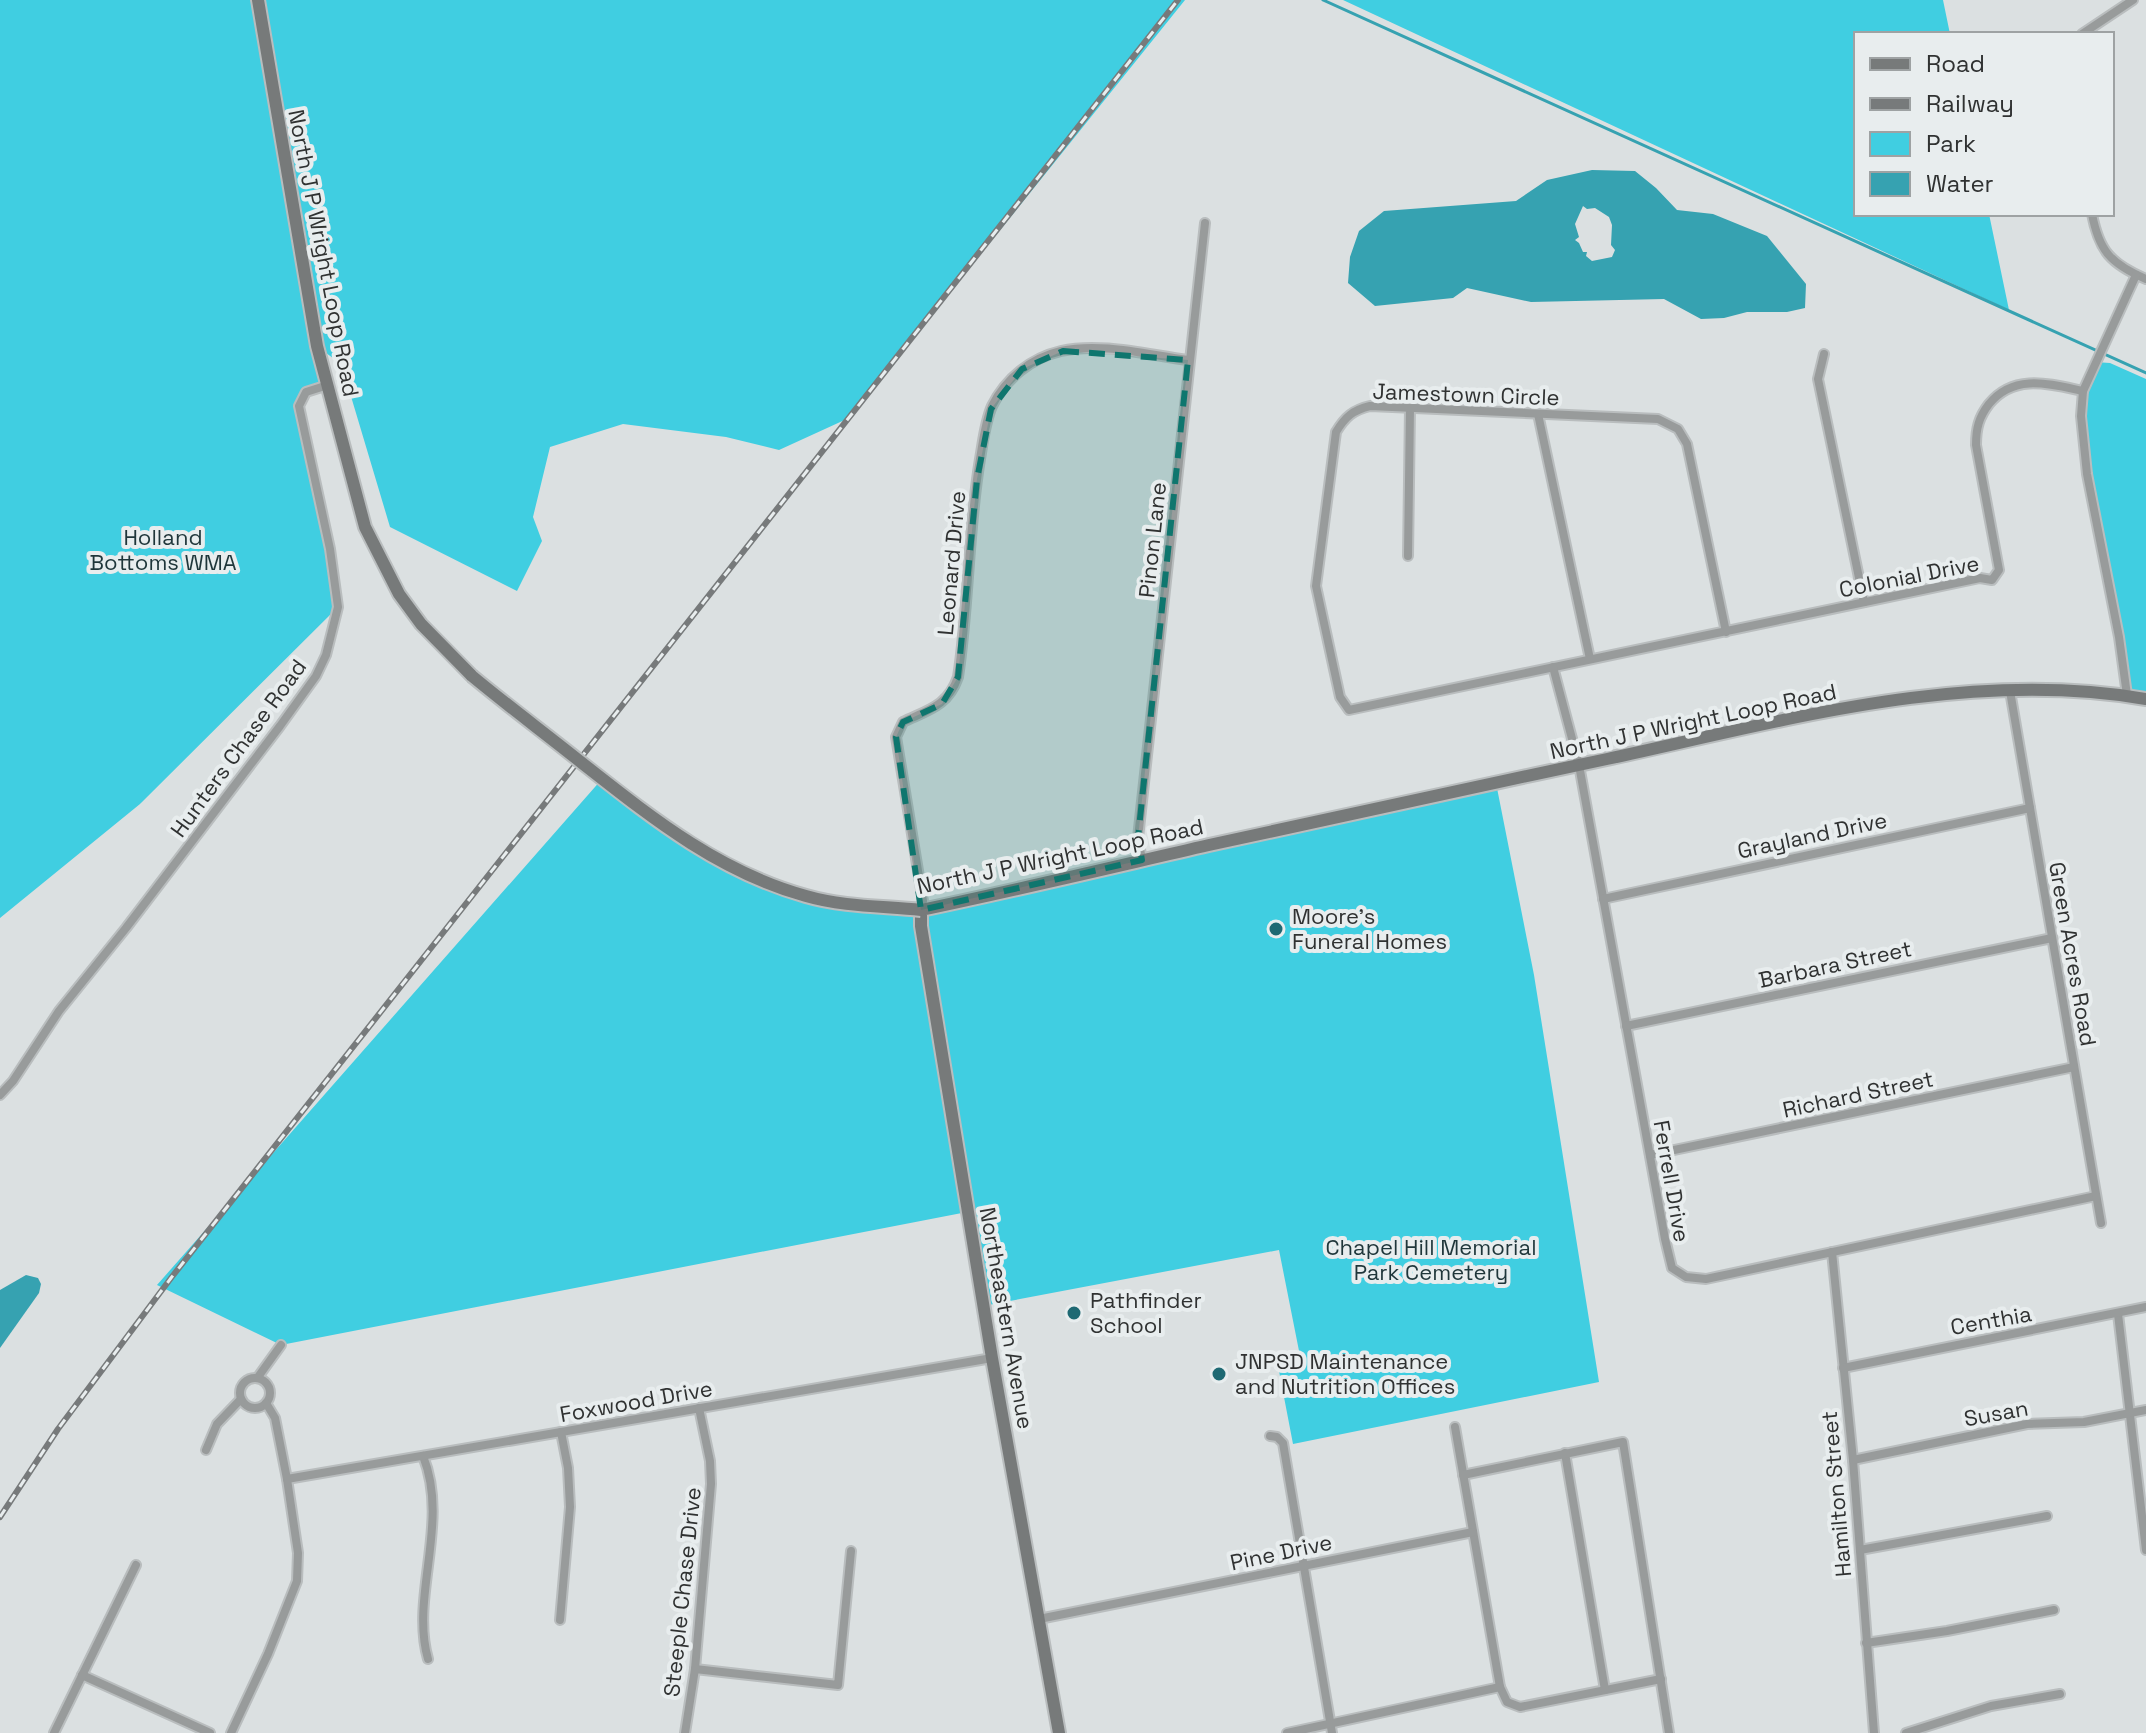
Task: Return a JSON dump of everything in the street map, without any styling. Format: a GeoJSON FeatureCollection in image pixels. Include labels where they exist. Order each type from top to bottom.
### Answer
{"type":"FeatureCollection","features":[{"type":"Feature","properties":{"kind":"main road","name":"North J P Wright Loop Road"},"geometry":{"type":"LineString","coordinates":[[258,0],[317,346],[365,527],[399,594],[421,624],[472,676],[674,835],[733,870],[761,882],[842,904],[921,910],[1847,709],[1960,693],[2010,691],[2127,695],[2146,699]]}},
{"type":"Feature","properties":{"kind":"main road","name":"Northeastern Avenue"},"geometry":{"type":"LineString","coordinates":[[921,910],[946,1088],[1059,1733]]}},
{"type":"Feature","properties":{"kind":"street"},"geometry":{"type":"LineString","coordinates":[[2085,32],[2133,0]]}},
{"type":"Feature","properties":{"kind":"street"},"geometry":{"type":"LineString","coordinates":[[2093,216],[2101,247],[2107,255],[2146,279]]}},
{"type":"Feature","properties":{"kind":"street","name":"Pinon Lane"},"geometry":{"type":"LineString","coordinates":[[1142,860],[1138,838],[1205,223]]}},
{"type":"Feature","properties":{"kind":"street"},"geometry":{"type":"LineString","coordinates":[[2127,695],[2086,463],[2081,416],[2083,391],[2136,275]]}},
{"type":"Feature","properties":{"kind":"street","name":"Leonard Drive"},"geometry":{"type":"LineString","coordinates":[[921,910],[923,901],[896,737],[903,722],[942,704],[958,677],[977,479],[991,409],[999,394],[1022,369],[1063,351],[1096,349],[1188,360]]}},
{"type":"Feature","properties":{"kind":"street"},"geometry":{"type":"LineString","coordinates":[[1824,354],[1818,379],[1864,602]]}},
{"type":"Feature","properties":{"kind":"street","name":"Colonial Drive"},"geometry":{"type":"LineString","coordinates":[[1349,710],[1980,578],[1992,580],[1999,570],[1976,445],[1976,430],[1982,413],[1994,397],[2016,384],[2037,383],[2083,391]]}},
{"type":"Feature","properties":{"kind":"street","name":"Hunters Chase Road"},"geometry":{"type":"LineString","coordinates":[[0,1095],[13,1081],[59,1011],[280,726],[316,676],[326,655],[338,607],[330,549],[299,406],[306,392],[328,385]]}},
{"type":"Feature","properties":{"kind":"street","name":"Jamestown Circle"},"geometry":{"type":"LineString","coordinates":[[1349,710],[1340,697],[1316,586],[1336,432],[1343,419],[1355,409],[1370,406],[1658,419],[1678,429],[1687,444],[1726,632]]}},
{"type":"Feature","properties":{"kind":"street"},"geometry":{"type":"LineString","coordinates":[[1408,556],[1410,408]]}},
{"type":"Feature","properties":{"kind":"street"},"geometry":{"type":"LineString","coordinates":[[1538,414],[1590,659]]}},
{"type":"Feature","properties":{"kind":"street"},"geometry":{"type":"LineString","coordinates":[[1553,667],[1579,765]]}},
{"type":"Feature","properties":{"kind":"street","name":"Green Acres Road"},"geometry":{"type":"LineString","coordinates":[[2010,691],[2101,1223]]}},
{"type":"Feature","properties":{"kind":"street","name":"Ferrell Drive"},"geometry":{"type":"LineString","coordinates":[[1579,765],[1672,1268],[1680,1274],[1706,1279],[2096,1196]]}},
{"type":"Feature","properties":{"kind":"street","name":"Grayland Drive"},"geometry":{"type":"LineString","coordinates":[[1603,899],[2030,808]]}},
{"type":"Feature","properties":{"kind":"street","name":"Barbara Street"},"geometry":{"type":"LineString","coordinates":[[1626,1026],[2052,938]]}},
{"type":"Feature","properties":{"kind":"street","name":"Richard Street"},"geometry":{"type":"LineString","coordinates":[[1650,1155],[2074,1067]]}},
{"type":"Feature","properties":{"kind":"street","name":"Hamilton Street"},"geometry":{"type":"LineString","coordinates":[[1832,1252],[1853,1460],[1874,1733]]}},
{"type":"Feature","properties":{"kind":"street","name":"Centhia"},"geometry":{"type":"LineString","coordinates":[[1843,1368],[2146,1307]]}},
{"type":"Feature","properties":{"kind":"street"},"geometry":{"type":"LineString","coordinates":[[2118,1314],[2146,1550]]}},
{"type":"Feature","properties":{"kind":"street"},"geometry":{"type":"LineString","coordinates":[[258,1377],[268,1385],[270,1392],[266,1403],[253,1408],[241,1399],[243,1382],[258,1377],[281,1345]]}},
{"type":"Feature","properties":{"kind":"street","name":"Foxwood Drive"},"geometry":{"type":"LineString","coordinates":[[287,1479],[992,1358]]}},
{"type":"Feature","properties":{"kind":"street"},"geometry":{"type":"LineString","coordinates":[[206,1450],[217,1424],[241,1399]]}},
{"type":"Feature","properties":{"kind":"street"},"geometry":{"type":"LineString","coordinates":[[231,1733],[268,1654],[297,1581],[298,1553],[287,1479],[275,1418],[266,1403]]}},
{"type":"Feature","properties":{"kind":"street","name":"Steeple Chase Drive"},"geometry":{"type":"LineString","coordinates":[[685,1733],[695,1669],[711,1484],[710,1461],[699,1408]]}},
{"type":"Feature","properties":{"kind":"street","name":"Susan"},"geometry":{"type":"LineString","coordinates":[[1853,1460],[2027,1424],[2084,1422],[2146,1410]]}},
{"type":"Feature","properties":{"kind":"street"},"geometry":{"type":"LineString","coordinates":[[1455,1427],[1500,1687],[1507,1702],[1520,1707],[1661,1679]]}},
{"type":"Feature","properties":{"kind":"street"},"geometry":{"type":"LineString","coordinates":[[560,1620],[570,1507],[568,1468],[561,1432]]}},
{"type":"Feature","properties":{"kind":"street"},"geometry":{"type":"LineString","coordinates":[[1270,1436],[1277,1437],[1283,1443],[1331,1728]]}},
{"type":"Feature","properties":{"kind":"street"},"geometry":{"type":"LineString","coordinates":[[1463,1475],[1623,1442],[1669,1733]]}},
{"type":"Feature","properties":{"kind":"street"},"geometry":{"type":"LineString","coordinates":[[1565,1453],[1605,1690]]}},
{"type":"Feature","properties":{"kind":"street"},"geometry":{"type":"LineString","coordinates":[[423,1456],[432,1510],[422,1637],[428,1659]]}},
{"type":"Feature","properties":{"kind":"street"},"geometry":{"type":"LineString","coordinates":[[1860,1550],[2047,1516]]}},
{"type":"Feature","properties":{"kind":"street","name":"Pine Drive"},"geometry":{"type":"LineString","coordinates":[[1039,1619],[1473,1532]]}},
{"type":"Feature","properties":{"kind":"street"},"geometry":{"type":"LineString","coordinates":[[695,1669],[838,1685],[851,1551]]}},
{"type":"Feature","properties":{"kind":"street"},"geometry":{"type":"LineString","coordinates":[[54,1733],[136,1565]]}},
{"type":"Feature","properties":{"kind":"street"},"geometry":{"type":"LineString","coordinates":[[1866,1643],[2054,1610]]}},
{"type":"Feature","properties":{"kind":"street"},"geometry":{"type":"LineString","coordinates":[[82,1675],[210,1733]]}},
{"type":"Feature","properties":{"kind":"street"},"geometry":{"type":"LineString","coordinates":[[1287,1733],[1331,1728],[1500,1687]]}},
{"type":"Feature","properties":{"kind":"street"},"geometry":{"type":"LineString","coordinates":[[1906,1733],[1991,1706],[2060,1694]]}},
{"type":"Feature","properties":{"kind":"highlighted area"},"geometry":{"type":"Polygon","coordinates":[[[1063,351],[1188,360],[1138,838],[1142,860],[921,910],[896,737],[903,722],[942,704],[958,677],[977,479],[991,409],[1022,369],[1063,351]]]}},
{"type":"Feature","properties":{"kind":"green space","name":"Holland Bottoms WMA"},"geometry":{"type":"Polygon","coordinates":[[[0,0],[1185,0],[849,418],[779,450],[726,437],[623,424],[550,447],[533,517],[542,541],[517,591],[390,527],[347,383],[345,367],[318,347],[325,385],[306,392],[299,406],[338,607],[140,804],[0,918],[0,0]]]}},
{"type":"Feature","properties":{"kind":"green space"},"geometry":{"type":"Polygon","coordinates":[[[1343,0],[1943,0],[1950,32],[1854,32],[1854,216],[1989,216],[2009,310],[1343,0]]]}},
{"type":"Feature","properties":{"kind":"green space"},"geometry":{"type":"Polygon","coordinates":[[[2095,362],[2110,363],[2146,379],[2146,698],[2127,695],[2087,474],[2083,391],[2095,362]]]}},
{"type":"Feature","properties":{"kind":"green space","name":"Chapel Hill Memorial Park Cemetery"},"geometry":{"type":"Polygon","coordinates":[[[602,779],[674,835],[789,891],[921,910],[1496,783],[1534,975],[1599,1382],[1293,1444],[1279,1371],[1302,1366],[1279,1250],[983,1306],[967,1212],[281,1345],[157,1285],[602,779]]]}},
{"type":"Feature","properties":{"kind":"water"},"geometry":{"type":"Polygon","coordinates":[[[1592,170],[1635,171],[1677,210],[1713,214],[1767,236],[1806,284],[1805,308],[1701,319],[1664,299],[1531,302],[1467,288],[1453,298],[1375,306],[1348,283],[1350,257],[1359,231],[1384,211],[1516,201],[1547,180],[1592,170]],[[1583,206],[1575,224],[1579,237],[1575,240],[1592,261],[1612,257],[1615,250],[1611,245],[1612,225],[1609,217],[1595,208],[1583,206]]]}},
{"type":"Feature","properties":{"kind":"water"},"geometry":{"type":"Polygon","coordinates":[[[26,1275],[38,1278],[41,1284],[39,1293],[0,1348],[0,1290],[26,1275]]]}},
{"type":"Feature","properties":{"kind":"waterway"},"geometry":{"type":"LineString","coordinates":[[1323,0],[2146,373]]}},
{"type":"Feature","properties":{"kind":"railway"},"geometry":{"type":"LineString","coordinates":[[0,1517],[58,1429],[171,1278],[1178,0]]}},
{"type":"Feature","properties":{"kind":"place","name":"Moore's Funeral Homes"},"geometry":{"type":"Point","coordinates":[1276,929]}},
{"type":"Feature","properties":{"kind":"place","name":"Pathfinder School"},"geometry":{"type":"Point","coordinates":[1074,1313]}},
{"type":"Feature","properties":{"kind":"place","name":"JNPSD Maintenance and Nutrition Offices"},"geometry":{"type":"Point","coordinates":[1219,1374]}}]}
